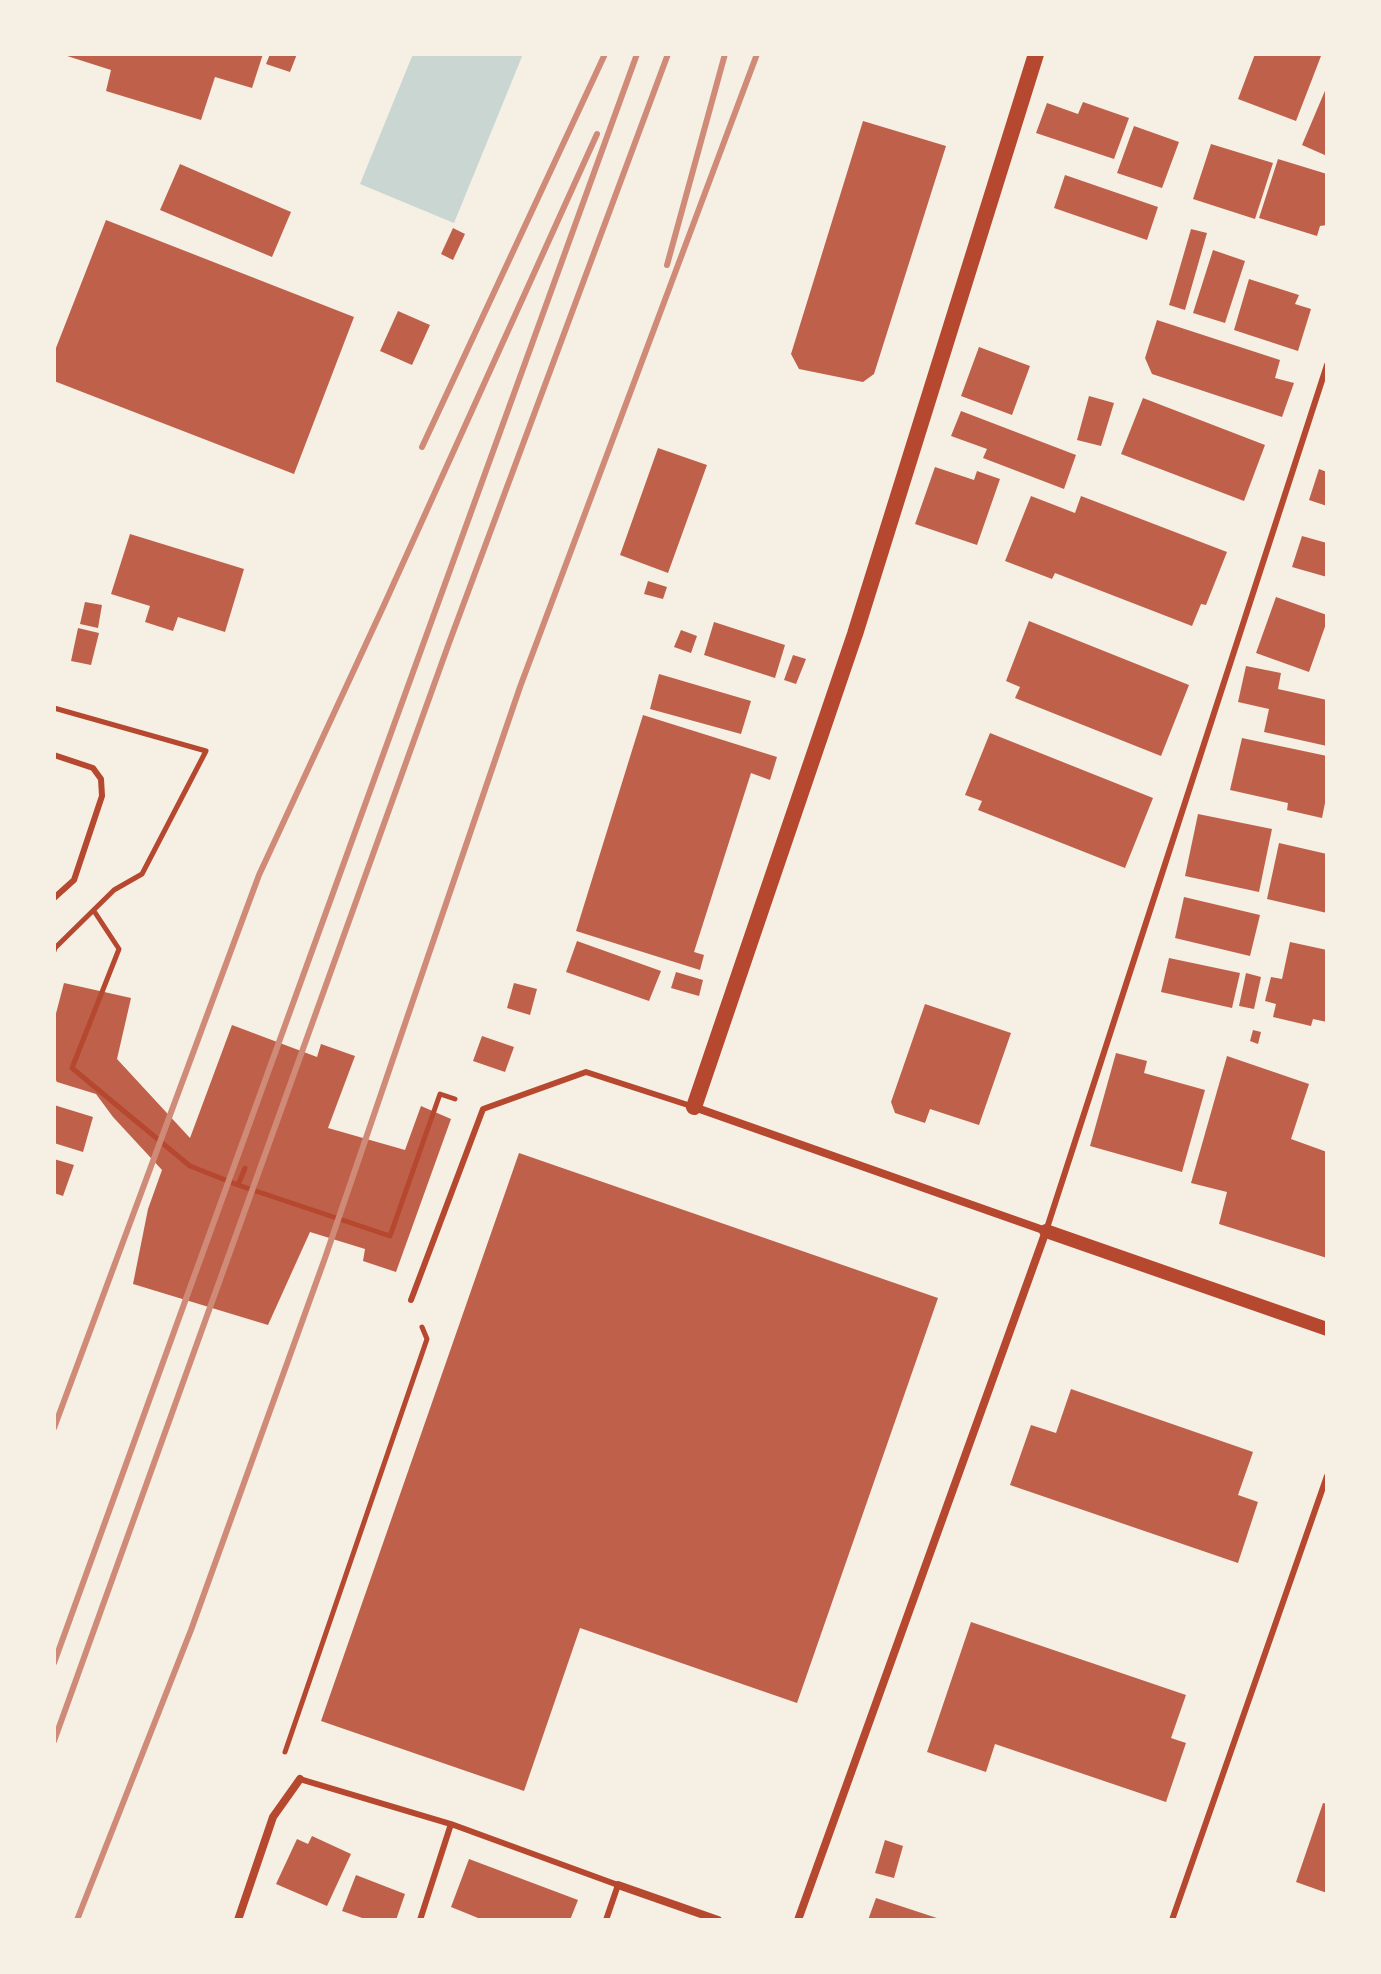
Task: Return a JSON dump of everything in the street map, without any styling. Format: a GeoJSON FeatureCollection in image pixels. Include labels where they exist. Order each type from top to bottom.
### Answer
{"type":"FeatureCollection","features":[{"type":"Feature","properties":{"kind":"main road"},"geometry":{"type":"LineString","coordinates":[[694,1107],[855,634],[1036,54]]}},
{"type":"Feature","properties":{"kind":"street"},"geometry":{"type":"LineString","coordinates":[[694,1107],[1327,1329]]}},
{"type":"Feature","properties":{"kind":"street"},"geometry":{"type":"LineString","coordinates":[[798,1920],[1046,1231]]}},
{"type":"Feature","properties":{"kind":"street"},"geometry":{"type":"LineString","coordinates":[[238,1920],[273,1817],[300,1779]]}},
{"type":"Feature","properties":{"kind":"street"},"geometry":{"type":"LineString","coordinates":[[618,1885],[718,1920]]}},
{"type":"Feature","properties":{"kind":"lane"},"geometry":{"type":"LineString","coordinates":[[1046,1231],[1327,365]]}},
{"type":"Feature","properties":{"kind":"lane"},"geometry":{"type":"LineString","coordinates":[[54,755],[93,768],[101,779],[102,796],[74,880],[54,898]]}},
{"type":"Feature","properties":{"kind":"lane"},"geometry":{"type":"LineString","coordinates":[[411,1300],[483,1109],[586,1072],[694,1107]]}},
{"type":"Feature","properties":{"kind":"lane"},"geometry":{"type":"LineString","coordinates":[[1172,1920],[1327,1476]]}},
{"type":"Feature","properties":{"kind":"lane"},"geometry":{"type":"LineString","coordinates":[[300,1779],[451,1824],[618,1885],[606,1920]]}},
{"type":"Feature","properties":{"kind":"lane"},"geometry":{"type":"LineString","coordinates":[[420,1920],[451,1824]]}},
{"type":"Feature","properties":{"kind":"path"},"geometry":{"type":"LineString","coordinates":[[54,708],[206,751],[142,874],[114,890],[54,951]]}},
{"type":"Feature","properties":{"kind":"path"},"geometry":{"type":"LineString","coordinates":[[94,911],[119,949],[72,1068],[190,1166],[390,1236],[432,1119]]}},
{"type":"Feature","properties":{"kind":"path"},"geometry":{"type":"LineString","coordinates":[[238,1185],[245,1168]]}},
{"type":"Feature","properties":{"kind":"path"},"geometry":{"type":"LineString","coordinates":[[300,1779],[281,1763],[427,1339],[411,1300]]}},
{"type":"Feature","properties":{"kind":"shaded area"},"geometry":{"type":"Polygon","coordinates":[[[413,54],[523,54],[454,223],[360,184],[413,54]]]}},
{"type":"Feature","properties":{"kind":"building"},"geometry":{"type":"Polygon","coordinates":[[[263,54],[252,88],[215,77],[201,120],[106,91],[111,70],[64,55],[263,54]]]}},
{"type":"Feature","properties":{"kind":"building"},"geometry":{"type":"Polygon","coordinates":[[[270,54],[297,54],[290,72],[266,64],[270,54]]]}},
{"type":"Feature","properties":{"kind":"building"},"geometry":{"type":"Polygon","coordinates":[[[1255,54],[1321,56],[1296,121],[1238,99],[1255,54]]]}},
{"type":"Feature","properties":{"kind":"building"},"geometry":{"type":"Polygon","coordinates":[[[1327,86],[1327,156],[1302,145],[1327,86]]]}},
{"type":"Feature","properties":{"kind":"building"},"geometry":{"type":"Polygon","coordinates":[[[1083,102],[1129,118],[1114,159],[1036,133],[1047,103],[1078,114],[1083,102]]]}},
{"type":"Feature","properties":{"kind":"building"},"geometry":{"type":"Polygon","coordinates":[[[863,121],[946,146],[874,374],[863,382],[799,369],[791,354],[863,121]]]}},
{"type":"Feature","properties":{"kind":"building"},"geometry":{"type":"Polygon","coordinates":[[[1134,126],[1179,142],[1162,188],[1117,173],[1134,126]]]}},
{"type":"Feature","properties":{"kind":"building"},"geometry":{"type":"Polygon","coordinates":[[[1211,144],[1273,163],[1255,219],[1193,199],[1211,144]]]}},
{"type":"Feature","properties":{"kind":"building"},"geometry":{"type":"Polygon","coordinates":[[[1278,159],[1327,174],[1327,225],[1320,226],[1317,236],[1259,218],[1278,159]]]}},
{"type":"Feature","properties":{"kind":"building"},"geometry":{"type":"Polygon","coordinates":[[[180,164],[291,212],[272,257],[160,210],[180,164]]]}},
{"type":"Feature","properties":{"kind":"building"},"geometry":{"type":"Polygon","coordinates":[[[1065,175],[1158,207],[1147,240],[1054,208],[1065,175]]]}},
{"type":"Feature","properties":{"kind":"building"},"geometry":{"type":"Polygon","coordinates":[[[106,220],[354,317],[294,474],[54,381],[54,353],[106,220]]]}},
{"type":"Feature","properties":{"kind":"building"},"geometry":{"type":"Polygon","coordinates":[[[453,228],[465,234],[453,260],[441,254],[453,228]]]}},
{"type":"Feature","properties":{"kind":"building"},"geometry":{"type":"Polygon","coordinates":[[[1191,229],[1207,233],[1185,310],[1169,305],[1191,229]]]}},
{"type":"Feature","properties":{"kind":"building"},"geometry":{"type":"Polygon","coordinates":[[[1213,250],[1245,261],[1225,323],[1193,313],[1213,250]]]}},
{"type":"Feature","properties":{"kind":"building"},"geometry":{"type":"Polygon","coordinates":[[[1249,279],[1299,295],[1295,304],[1311,309],[1298,351],[1234,330],[1249,279]]]}},
{"type":"Feature","properties":{"kind":"building"},"geometry":{"type":"Polygon","coordinates":[[[398,311],[430,325],[412,365],[380,351],[398,311]]]}},
{"type":"Feature","properties":{"kind":"building"},"geometry":{"type":"Polygon","coordinates":[[[1157,320],[1280,360],[1275,378],[1294,383],[1282,417],[1152,374],[1145,358],[1157,320]]]}},
{"type":"Feature","properties":{"kind":"building"},"geometry":{"type":"Polygon","coordinates":[[[979,347],[1030,366],[1012,415],[961,396],[979,347]]]}},
{"type":"Feature","properties":{"kind":"building"},"geometry":{"type":"Polygon","coordinates":[[[1089,396],[1114,403],[1101,446],[1077,440],[1089,396]]]}},
{"type":"Feature","properties":{"kind":"building"},"geometry":{"type":"Polygon","coordinates":[[[1143,398],[1265,445],[1244,501],[1121,454],[1143,398]]]}},
{"type":"Feature","properties":{"kind":"building"},"geometry":{"type":"Polygon","coordinates":[[[961,411],[1076,455],[1064,489],[983,458],[987,449],[951,436],[961,411]]]}},
{"type":"Feature","properties":{"kind":"building"},"geometry":{"type":"Polygon","coordinates":[[[658,448],[707,465],[668,573],[620,555],[658,448]]]}},
{"type":"Feature","properties":{"kind":"building"},"geometry":{"type":"Polygon","coordinates":[[[935,467],[974,480],[977,471],[1000,479],[977,545],[915,524],[935,467]]]}},
{"type":"Feature","properties":{"kind":"building"},"geometry":{"type":"Polygon","coordinates":[[[1319,469],[1327,472],[1327,506],[1309,500],[1319,469]]]}},
{"type":"Feature","properties":{"kind":"building"},"geometry":{"type":"Polygon","coordinates":[[[1031,496],[1075,513],[1081,496],[1227,552],[1206,605],[1201,604],[1192,626],[1055,573],[1052,579],[1005,561],[1031,496]]]}},
{"type":"Feature","properties":{"kind":"building"},"geometry":{"type":"Polygon","coordinates":[[[130,534],[244,569],[225,632],[178,617],[173,631],[145,622],[150,606],[111,594],[130,534]]]}},
{"type":"Feature","properties":{"kind":"building"},"geometry":{"type":"Polygon","coordinates":[[[1302,536],[1327,543],[1327,577],[1292,567],[1302,536]]]}},
{"type":"Feature","properties":{"kind":"building"},"geometry":{"type":"Polygon","coordinates":[[[648,581],[667,587],[663,599],[644,594],[648,581]]]}},
{"type":"Feature","properties":{"kind":"building"},"geometry":{"type":"Polygon","coordinates":[[[1276,597],[1327,615],[1309,672],[1256,653],[1276,597]]]}},
{"type":"Feature","properties":{"kind":"building"},"geometry":{"type":"Polygon","coordinates":[[[85,602],[102,605],[98,628],[80,624],[85,602]]]}},
{"type":"Feature","properties":{"kind":"building"},"geometry":{"type":"Polygon","coordinates":[[[1029,621],[1189,685],[1161,756],[1015,698],[1020,687],[1006,681],[1029,621]]]}},
{"type":"Feature","properties":{"kind":"building"},"geometry":{"type":"Polygon","coordinates":[[[714,622],[785,645],[775,678],[704,655],[714,622]]]}},
{"type":"Feature","properties":{"kind":"building"},"geometry":{"type":"Polygon","coordinates":[[[78,628],[99,633],[91,665],[71,661],[78,628]]]}},
{"type":"Feature","properties":{"kind":"building"},"geometry":{"type":"Polygon","coordinates":[[[681,630],[697,636],[691,653],[674,647],[681,630]]]}},
{"type":"Feature","properties":{"kind":"building"},"geometry":{"type":"Polygon","coordinates":[[[793,655],[806,659],[796,684],[784,680],[793,655]]]}},
{"type":"Feature","properties":{"kind":"building"},"geometry":{"type":"Polygon","coordinates":[[[1246,666],[1281,673],[1278,689],[1327,700],[1327,746],[1264,732],[1269,709],[1238,702],[1246,666]]]}},
{"type":"Feature","properties":{"kind":"building"},"geometry":{"type":"Polygon","coordinates":[[[659,674],[751,701],[741,734],[650,709],[659,674]]]}},
{"type":"Feature","properties":{"kind":"building"},"geometry":{"type":"Polygon","coordinates":[[[643,715],[777,757],[770,780],[751,773],[694,952],[704,955],[700,970],[576,931],[643,715]]]}},
{"type":"Feature","properties":{"kind":"building"},"geometry":{"type":"Polygon","coordinates":[[[990,733],[1153,798],[1125,868],[978,810],[982,801],[965,795],[990,733]]]}},
{"type":"Feature","properties":{"kind":"building"},"geometry":{"type":"Polygon","coordinates":[[[1242,738],[1327,756],[1327,793],[1322,818],[1287,810],[1288,803],[1230,790],[1242,738]]]}},
{"type":"Feature","properties":{"kind":"building"},"geometry":{"type":"Polygon","coordinates":[[[1198,814],[1272,829],[1259,892],[1185,876],[1198,814]]]}},
{"type":"Feature","properties":{"kind":"building"},"geometry":{"type":"Polygon","coordinates":[[[1279,843],[1327,854],[1327,913],[1267,899],[1279,843]]]}},
{"type":"Feature","properties":{"kind":"building"},"geometry":{"type":"Polygon","coordinates":[[[1184,897],[1260,915],[1250,956],[1175,938],[1184,897]]]}},
{"type":"Feature","properties":{"kind":"building"},"geometry":{"type":"Polygon","coordinates":[[[577,941],[661,971],[649,1001],[566,972],[577,941]]]}},
{"type":"Feature","properties":{"kind":"building"},"geometry":{"type":"Polygon","coordinates":[[[1290,942],[1327,950],[1327,1022],[1313,1019],[1311,1026],[1273,1017],[1276,1004],[1265,1001],[1271,977],[1282,979],[1290,942]]]}},
{"type":"Feature","properties":{"kind":"building"},"geometry":{"type":"Polygon","coordinates":[[[1169,958],[1240,973],[1232,1008],[1161,992],[1169,958]]]}},
{"type":"Feature","properties":{"kind":"building"},"geometry":{"type":"Polygon","coordinates":[[[676,972],[703,980],[699,996],[671,988],[676,972]]]}},
{"type":"Feature","properties":{"kind":"building"},"geometry":{"type":"Polygon","coordinates":[[[1246,973],[1261,977],[1254,1009],[1239,1006],[1246,973]]]}},
{"type":"Feature","properties":{"kind":"building"},"geometry":{"type":"Polygon","coordinates":[[[64,983],[131,998],[117,1059],[190,1138],[232,1025],[317,1057],[321,1044],[355,1056],[328,1128],[405,1150],[421,1106],[451,1119],[396,1272],[363,1261],[365,1249],[310,1232],[268,1325],[133,1284],[148,1209],[162,1170],[96,1094],[57,1082],[54,1077],[54,1021],[64,983]]]}},
{"type":"Feature","properties":{"kind":"building"},"geometry":{"type":"Polygon","coordinates":[[[514,983],[537,989],[530,1015],[507,1008],[514,983]]]}},
{"type":"Feature","properties":{"kind":"building"},"geometry":{"type":"Polygon","coordinates":[[[925,1004],[1011,1033],[979,1125],[930,1109],[925,1123],[895,1113],[891,1102],[925,1004]]]}},
{"type":"Feature","properties":{"kind":"building"},"geometry":{"type":"Polygon","coordinates":[[[1253,1030],[1261,1032],[1258,1044],[1250,1041],[1253,1030]]]}},
{"type":"Feature","properties":{"kind":"building"},"geometry":{"type":"Polygon","coordinates":[[[482,1036],[514,1047],[505,1072],[473,1061],[482,1036]]]}},
{"type":"Feature","properties":{"kind":"building"},"geometry":{"type":"Polygon","coordinates":[[[1116,1053],[1147,1061],[1144,1073],[1205,1090],[1182,1172],[1090,1146],[1116,1053]]]}},
{"type":"Feature","properties":{"kind":"building"},"geometry":{"type":"Polygon","coordinates":[[[1227,1056],[1309,1084],[1291,1139],[1327,1152],[1327,1258],[1219,1224],[1227,1192],[1191,1183],[1227,1056]]]}},
{"type":"Feature","properties":{"kind":"building"},"geometry":{"type":"Polygon","coordinates":[[[54,1105],[93,1117],[83,1152],[54,1143],[54,1105]]]}},
{"type":"Feature","properties":{"kind":"building"},"geometry":{"type":"Polygon","coordinates":[[[519,1153],[938,1298],[797,1703],[580,1628],[524,1791],[321,1721],[519,1153]]]}},
{"type":"Feature","properties":{"kind":"building"},"geometry":{"type":"Polygon","coordinates":[[[54,1159],[74,1165],[63,1196],[54,1193],[54,1159]]]}},
{"type":"Feature","properties":{"kind":"building"},"geometry":{"type":"Polygon","coordinates":[[[1071,1389],[1253,1452],[1238,1495],[1258,1502],[1238,1563],[1010,1485],[1031,1425],[1056,1433],[1071,1389]]]}},
{"type":"Feature","properties":{"kind":"building"},"geometry":{"type":"Polygon","coordinates":[[[971,1622],[1186,1695],[1171,1738],[1186,1743],[1166,1802],[995,1744],[986,1772],[927,1752],[971,1622]]]}},
{"type":"Feature","properties":{"kind":"building"},"geometry":{"type":"Polygon","coordinates":[[[1323,1803],[1327,1804],[1327,1893],[1296,1882],[1323,1803]]]}},
{"type":"Feature","properties":{"kind":"building"},"geometry":{"type":"Polygon","coordinates":[[[312,1836],[351,1854],[327,1906],[276,1884],[297,1839],[308,1844],[312,1836]]]}},
{"type":"Feature","properties":{"kind":"building"},"geometry":{"type":"Polygon","coordinates":[[[885,1840],[903,1846],[894,1878],[875,1873],[885,1840]]]}},
{"type":"Feature","properties":{"kind":"building"},"geometry":{"type":"Polygon","coordinates":[[[469,1859],[578,1900],[570,1920],[483,1920],[451,1907],[469,1859]]]}},
{"type":"Feature","properties":{"kind":"building"},"geometry":{"type":"Polygon","coordinates":[[[356,1875],[405,1894],[396,1920],[368,1920],[342,1911],[356,1875]]]}},
{"type":"Feature","properties":{"kind":"building"},"geometry":{"type":"Polygon","coordinates":[[[876,1898],[940,1919],[940,1920],[868,1920],[876,1898]]]}},
{"type":"Feature","properties":{"kind":"railway"},"geometry":{"type":"LineString","coordinates":[[422,447],[605,54]]}},
{"type":"Feature","properties":{"kind":"railway"},"geometry":{"type":"LineString","coordinates":[[54,1663],[637,54]]}},
{"type":"Feature","properties":{"kind":"railway"},"geometry":{"type":"LineString","coordinates":[[54,1741],[449,643],[668,54]]}},
{"type":"Feature","properties":{"kind":"railway"},"geometry":{"type":"LineString","coordinates":[[667,265],[725,54]]}},
{"type":"Feature","properties":{"kind":"railway"},"geometry":{"type":"LineString","coordinates":[[77,1920],[191,1630],[325,1258],[520,687],[757,54]]}},
{"type":"Feature","properties":{"kind":"railway"},"geometry":{"type":"LineString","coordinates":[[54,1428],[259,875],[597,134]]}}]}
